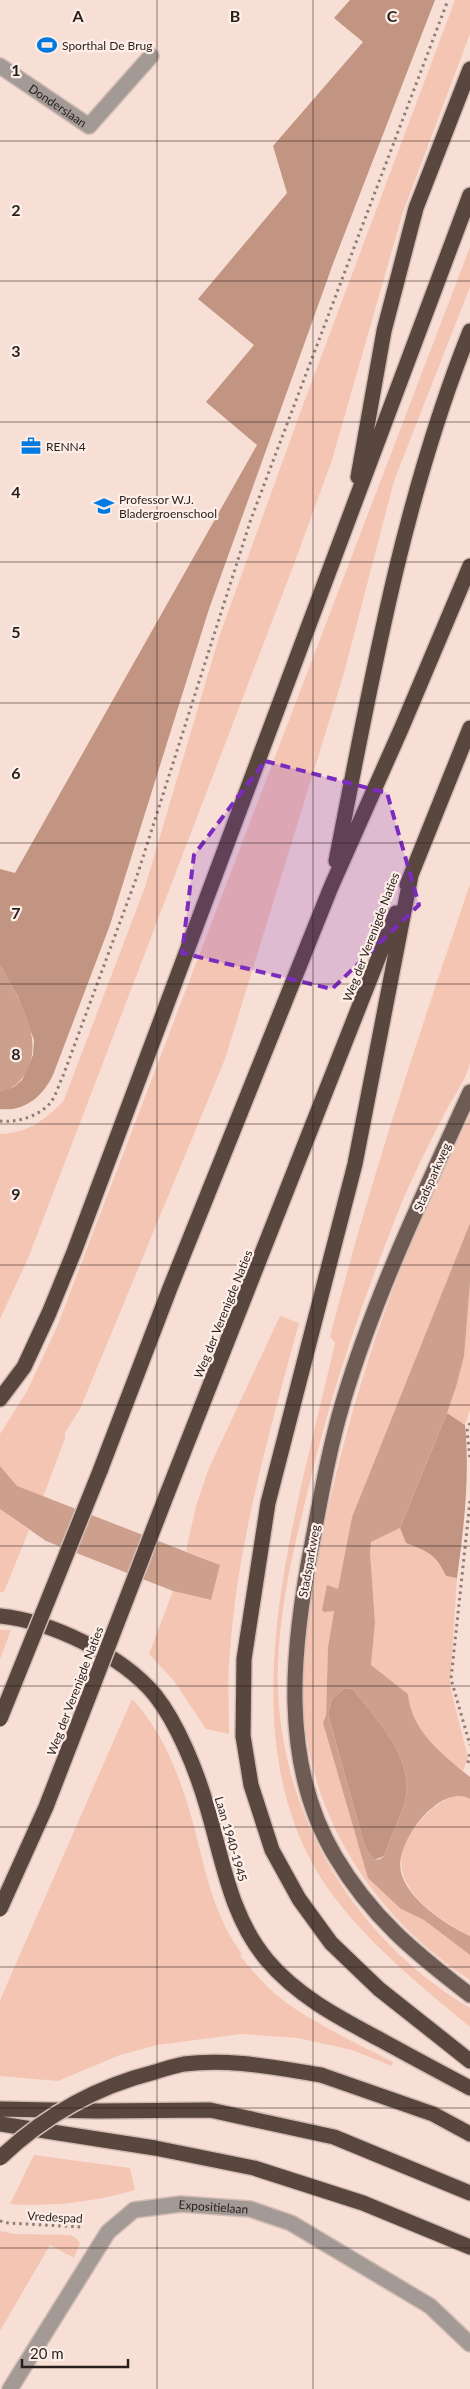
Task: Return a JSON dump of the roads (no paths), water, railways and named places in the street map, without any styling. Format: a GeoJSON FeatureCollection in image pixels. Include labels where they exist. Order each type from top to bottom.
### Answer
{"type":"FeatureCollection","features":[{"type":"Feature","properties":{"kind":"highway"},"geometry":{"type":"LineString","coordinates":[[352,512],[384,331],[416,208],[470,70]]}},
{"type":"Feature","properties":{"kind":"highway"},"geometry":{"type":"LineString","coordinates":[[0,1399],[24,1367],[49,1314],[74,1252],[470,195]]}},
{"type":"Feature","properties":{"kind":"highway"},"geometry":{"type":"LineString","coordinates":[[331,887],[401,546],[453,373],[470,331]]}},
{"type":"Feature","properties":{"kind":"highway"},"geometry":{"type":"LineString","coordinates":[[0,1719],[331,887],[402,727],[470,566]]}},
{"type":"Feature","properties":{"kind":"highway","name":"Weg der Verenigde Naties"},"geometry":{"type":"LineString","coordinates":[[0,1909],[46,1807],[167,1494],[470,728]]}},
{"type":"Feature","properties":{"kind":"highway"},"geometry":{"type":"LineString","coordinates":[[411,875],[355,1164],[268,1503],[244,1659],[243,1736],[251,1785],[272,1850],[299,1899],[331,1942],[379,1989],[470,2061]]}},
{"type":"Feature","properties":{"kind":"highway","name":"Laan 1940-1945"},"geometry":{"type":"LineString","coordinates":[[0,1616],[23,1618],[76,1639],[116,1660],[154,1695],[187,1750],[207,1807],[220,1863],[241,1919],[266,1960],[297,1991],[359,2028],[470,2088]]}},
{"type":"Feature","properties":{"kind":"highway"},"geometry":{"type":"LineString","coordinates":[[0,2158],[53,2114],[97,2091],[131,2078],[184,2064],[252,2064],[321,2075],[433,2114],[470,2134]]}},
{"type":"Feature","properties":{"kind":"highway"},"geometry":{"type":"LineString","coordinates":[[0,2109],[98,2112],[210,2110],[334,2137],[470,2193]]}},
{"type":"Feature","properties":{"kind":"highway"},"geometry":{"type":"LineString","coordinates":[[0,2124],[155,2148],[254,2168],[363,2203],[470,2247]]}},
{"type":"Feature","properties":{"kind":"main road","name":"Stadsparkweg"},"geometry":{"type":"LineString","coordinates":[[470,1092],[400,1246],[343,1400],[327,1459],[303,1586],[296,1648],[295,1714],[300,1761],[309,1795],[335,1855],[356,1888],[399,1938],[414,1952],[470,1995]]}},
{"type":"Feature","properties":{"kind":"street","name":"Donderslaan"},"geometry":{"type":"LineString","coordinates":[[0,66],[89,126],[151,56]]}},
{"type":"Feature","properties":{"kind":"street","name":"Expositielaan"},"geometry":{"type":"LineString","coordinates":[[10,2389],[108,2232],[134,2210],[181,2204],[250,2209],[291,2223],[430,2306],[470,2344]]}},
{"type":"Feature","properties":{"kind":"place","name":"Sporthal De Brug"},"geometry":{"type":"Point","coordinates":[47,45]}},
{"type":"Feature","properties":{"kind":"place","name":"RENN4"},"geometry":{"type":"Point","coordinates":[31,446]}},
{"type":"Feature","properties":{"kind":"place","name":"Professor W.J. Bladergroenschool"},"geometry":{"type":"Point","coordinates":[104,506]}}]}
